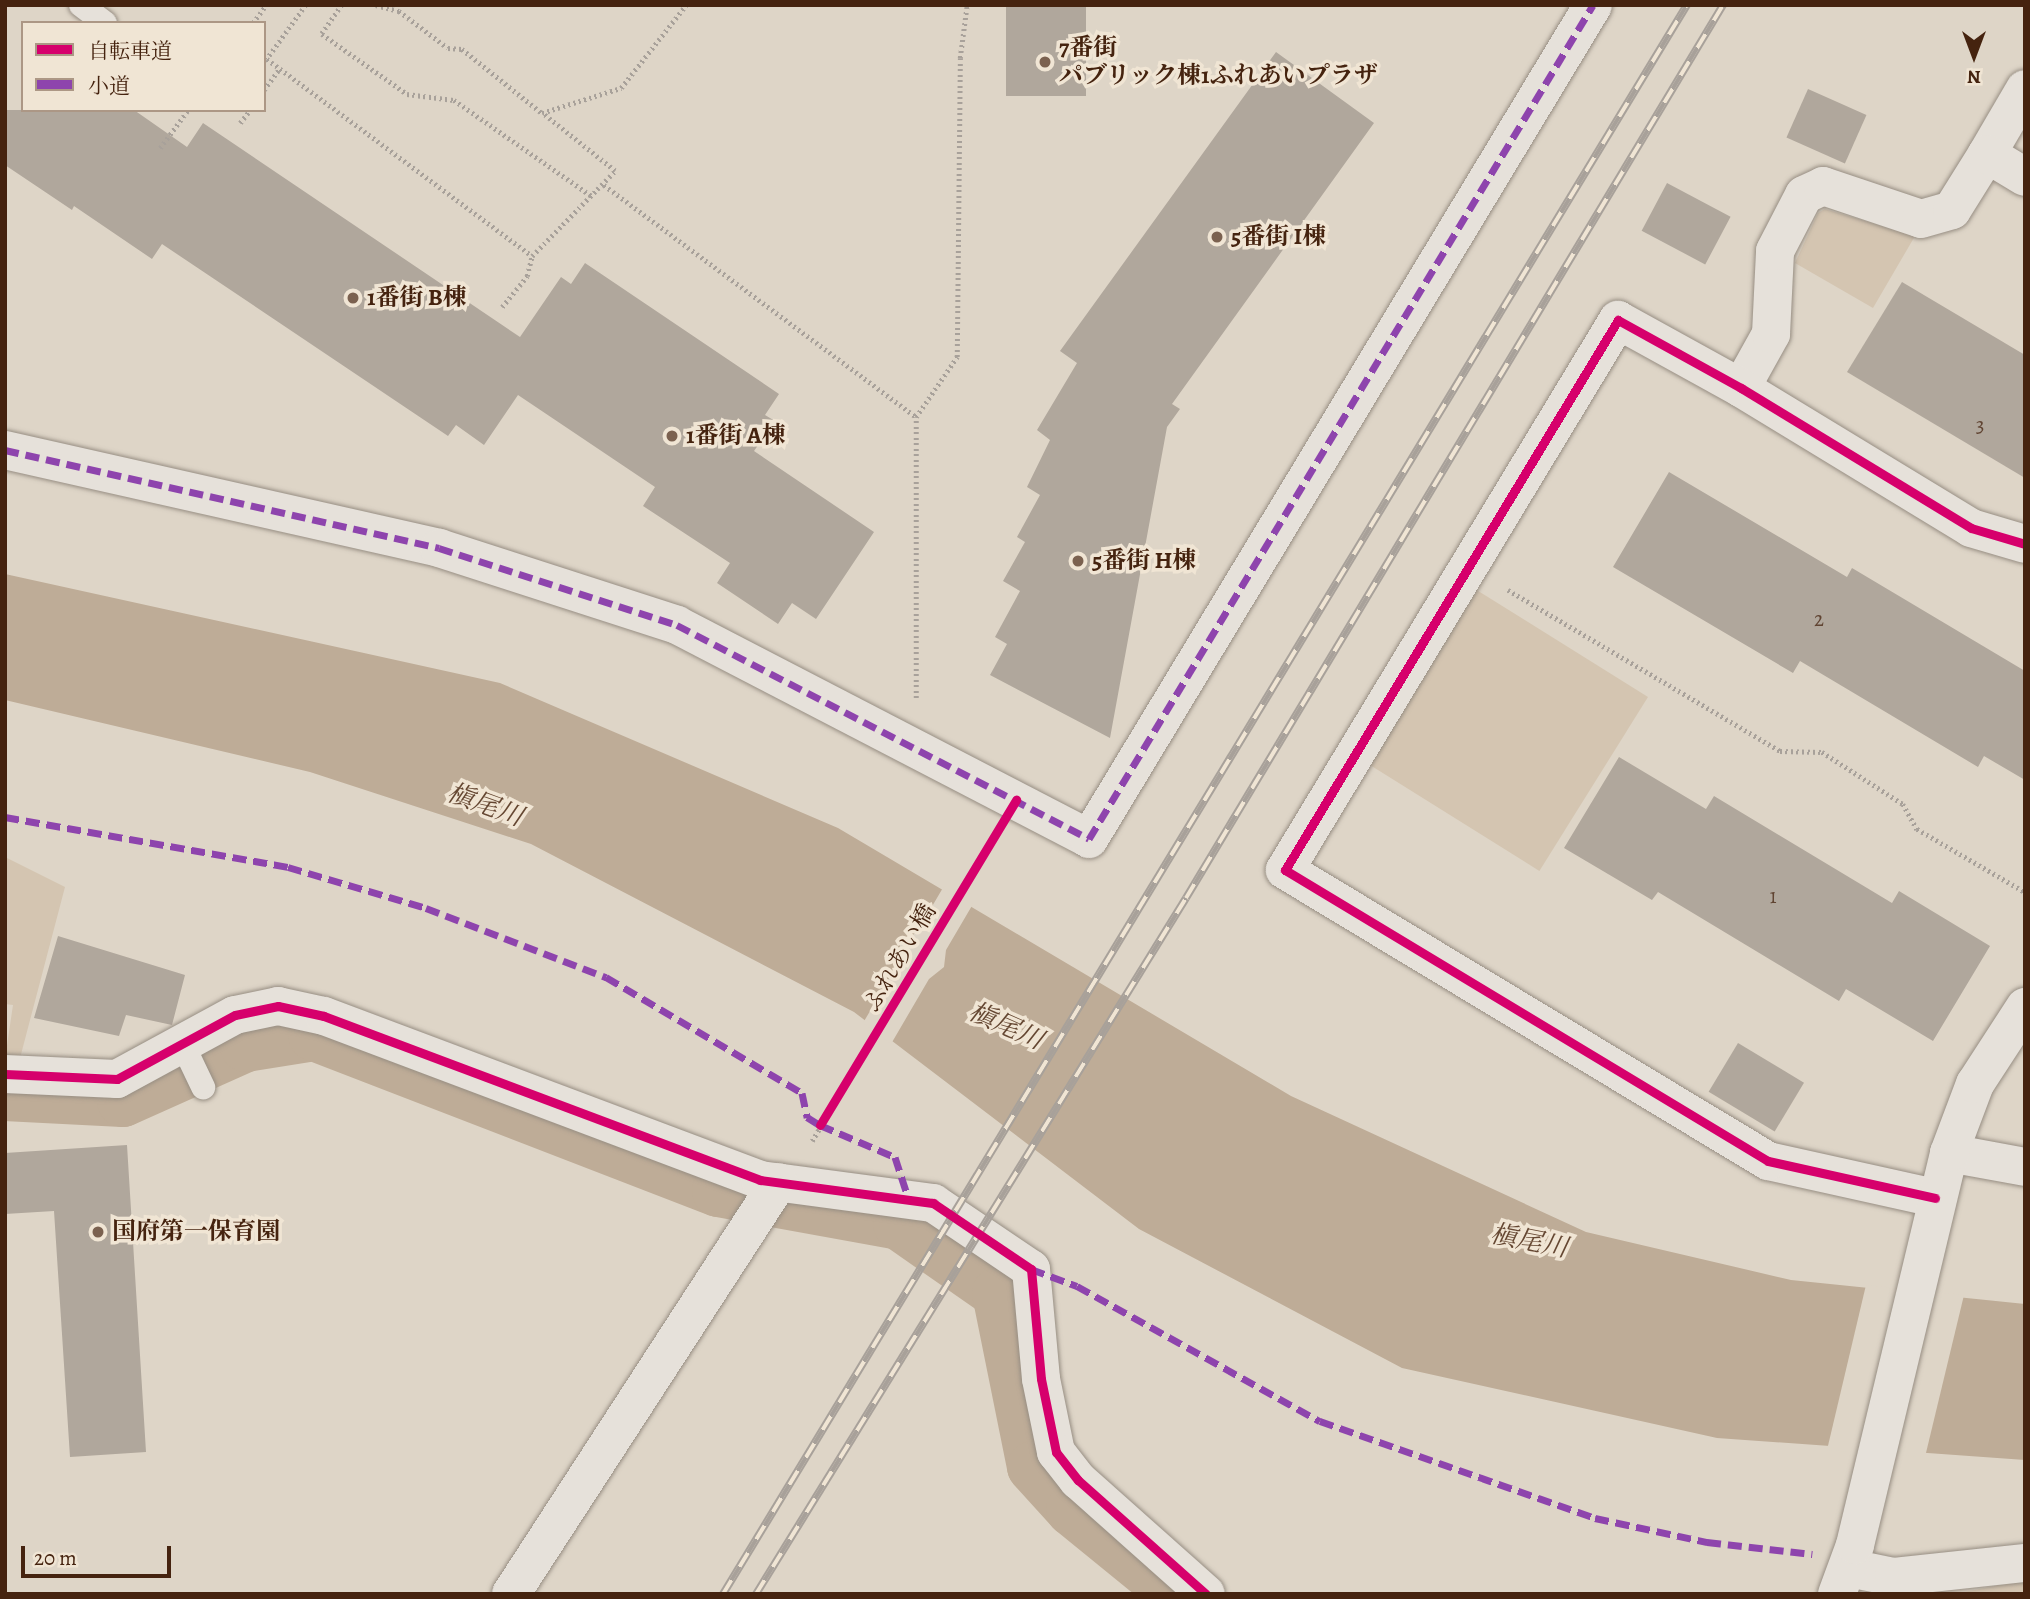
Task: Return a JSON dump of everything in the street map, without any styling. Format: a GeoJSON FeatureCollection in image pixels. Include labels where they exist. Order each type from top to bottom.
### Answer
{"type":"FeatureCollection","features":[{"type":"Feature","properties":{"kind":"street"},"geometry":{"type":"LineString","coordinates":[[5,450],[439,548],[677,625],[1089,839],[1593,5]]}},
{"type":"Feature","properties":{"kind":"street"},"geometry":{"type":"LineString","coordinates":[[1741,388],[1771,334],[1775,251],[1804,195],[1823,186],[1921,219],[1952,211],[2025,89]]}},
{"type":"Feature","properties":{"kind":"street"},"geometry":{"type":"LineString","coordinates":[[1987,154],[2025,177]]}},
{"type":"Feature","properties":{"kind":"street"},"geometry":{"type":"LineString","coordinates":[[1934,1201],[1768,1161],[1285,870],[1471,567],[1618,320],[1741,388],[1971,528],[2025,544]]}},
{"type":"Feature","properties":{"kind":"street"},"geometry":{"type":"LineString","coordinates":[[5,1074],[117,1079],[186,1051],[235,1015],[278,1006],[324,1016],[768,1197],[933,1203],[1031,1269],[1041,1379],[1056,1452],[1078,1480],[1206,1594]]}},
{"type":"Feature","properties":{"kind":"street"},"geometry":{"type":"LineString","coordinates":[[2025,1007],[1975,1084],[1949,1153],[1934,1201],[1847,1569],[1894,1577],[2025,1563]]}},
{"type":"Feature","properties":{"kind":"street"},"geometry":{"type":"LineString","coordinates":[[1949,1153],[2025,1167]]}},
{"type":"Feature","properties":{"kind":"street"},"geometry":{"type":"LineString","coordinates":[[511,1594],[768,1197]]}},
{"type":"Feature","properties":{"kind":"lane"},"geometry":{"type":"LineString","coordinates":[[81,5],[102,21]]}},
{"type":"Feature","properties":{"kind":"lane"},"geometry":{"type":"LineString","coordinates":[[186,1051],[203,1087]]}},
{"type":"Feature","properties":{"kind":"path"},"geometry":{"type":"LineString","coordinates":[[254,21],[266,5]]}},
{"type":"Feature","properties":{"kind":"path"},"geometry":{"type":"LineString","coordinates":[[306,5],[267,59],[532,256]]}},
{"type":"Feature","properties":{"kind":"path"},"geometry":{"type":"LineString","coordinates":[[342,5],[322,34],[407,94],[454,100],[593,197]]}},
{"type":"Feature","properties":{"kind":"path"},"geometry":{"type":"LineString","coordinates":[[376,5],[399,11],[448,48],[462,49],[615,171],[593,197],[532,256],[527,276],[502,307]]}},
{"type":"Feature","properties":{"kind":"path"},"geometry":{"type":"LineString","coordinates":[[542,113],[621,88],[686,5]]}},
{"type":"Feature","properties":{"kind":"path"},"geometry":{"type":"LineString","coordinates":[[917,748],[916,417],[957,357],[960,58],[967,5]]}},
{"type":"Feature","properties":{"kind":"path"},"geometry":{"type":"LineString","coordinates":[[266,87],[280,68]]}},
{"type":"Feature","properties":{"kind":"path"},"geometry":{"type":"LineString","coordinates":[[160,148],[187,112]]}},
{"type":"Feature","properties":{"kind":"path"},"geometry":{"type":"LineString","coordinates":[[240,124],[249,112]]}},
{"type":"Feature","properties":{"kind":"path"},"geometry":{"type":"LineString","coordinates":[[604,185],[916,417]]}},
{"type":"Feature","properties":{"kind":"path"},"geometry":{"type":"LineString","coordinates":[[1471,567],[1780,751],[1822,752],[1903,804],[1917,829],[2025,891]]}},
{"type":"Feature","properties":{"kind":"shaded area"},"geometry":{"type":"Polygon","coordinates":[[[1825,209],[1915,236],[1873,308],[1795,263],[1818,213],[1825,209]]]}},
{"type":"Feature","properties":{"kind":"shaded area"},"geometry":{"type":"Polygon","coordinates":[[[1475,589],[1648,697],[1539,871],[1366,763],[1475,589]]]}},
{"type":"Feature","properties":{"kind":"shaded area"},"geometry":{"type":"Polygon","coordinates":[[[5,857],[65,887],[19,1062],[5,1059],[13,1005],[5,1004],[5,857]]]}},
{"type":"Feature","properties":{"kind":"shaded area"},"geometry":{"type":"Polygon","coordinates":[[[2025,1580],[2025,1594],[1958,1594],[1959,1593],[2025,1580]]]}},
{"type":"Feature","properties":{"kind":"water","name":"槇尾川"},"geometry":{"type":"Polygon","coordinates":[[[5,574],[500,683],[838,828],[1291,1096],[1586,1232],[1791,1280],[2025,1304],[2025,1460],[1717,1438],[1402,1368],[1139,1229],[854,1012],[531,844],[310,772],[5,700],[5,574]]]}},
{"type":"Feature","properties":{"kind":"pier"},"geometry":{"type":"Polygon","coordinates":[[[944,886],[973,904],[946,950],[944,967],[929,979],[891,1044],[863,1023],[899,962],[900,944],[917,932],[944,886]]]}},
{"type":"Feature","properties":{"kind":"pier"},"geometry":{"type":"Polygon","coordinates":[[[1866,1285],[1964,1295],[1925,1457],[1827,1450],[1866,1285]]]}},
{"type":"Feature","properties":{"kind":"building","name":"7番街 パブリック棟1ふれあいプラザ"},"geometry":{"type":"Polygon","coordinates":[[[1006,5],[1086,5],[1086,96],[1006,96],[1006,5]]]}},
{"type":"Feature","properties":{"kind":"building"},"geometry":{"type":"Polygon","coordinates":[[[1276,52],[1374,123],[1172,404],[1180,409],[1167,427],[1110,738],[990,675],[1007,644],[995,637],[1020,591],[1003,581],[1025,542],[1017,537],[1040,495],[1027,487],[1050,440],[1037,430],[1077,363],[1060,351],[1276,52]]]}},
{"type":"Feature","properties":{"kind":"building"},"geometry":{"type":"Polygon","coordinates":[[[1808,89],[1866,115],[1845,163],[1786,137],[1808,89]]]}},
{"type":"Feature","properties":{"kind":"building"},"geometry":{"type":"Polygon","coordinates":[[[5,110],[137,112],[187,147],[203,123],[520,337],[561,277],[571,284],[585,263],[779,394],[765,415],[775,421],[754,451],[874,532],[816,619],[792,603],[778,624],[717,583],[730,563],[643,506],[655,487],[518,395],[484,445],[456,425],[448,436],[162,244],[152,259],[74,206],[72,210],[5,165],[5,110]]]}},
{"type":"Feature","properties":{"kind":"building"},"geometry":{"type":"Polygon","coordinates":[[[1667,183],[1731,217],[1705,264],[1642,231],[1667,183]]]}},
{"type":"Feature","properties":{"kind":"building"},"geometry":{"type":"Polygon","coordinates":[[[1902,282],[2025,355],[2025,478],[1847,372],[1902,282]]]}},
{"type":"Feature","properties":{"kind":"building"},"geometry":{"type":"Polygon","coordinates":[[[1669,472],[1847,577],[1852,568],[2025,671],[2025,780],[1984,756],[1978,767],[1800,661],[1793,673],[1613,567],[1669,472]]]}},
{"type":"Feature","properties":{"kind":"building"},"geometry":{"type":"Polygon","coordinates":[[[1619,757],[1706,809],[1714,796],[1892,903],[1899,891],[1990,946],[1933,1041],[1846,989],[1839,1001],[1658,892],[1652,900],[1564,848],[1619,757]]]}},
{"type":"Feature","properties":{"kind":"building"},"geometry":{"type":"Polygon","coordinates":[[[58,936],[185,975],[172,1025],[126,1015],[119,1036],[34,1018],[58,936]]]}},
{"type":"Feature","properties":{"kind":"building"},"geometry":{"type":"Polygon","coordinates":[[[1738,1043],[1804,1083],[1775,1132],[1709,1092],[1738,1043]]]}},
{"type":"Feature","properties":{"kind":"building"},"geometry":{"type":"Polygon","coordinates":[[[127,1145],[146,1452],[70,1457],[54,1211],[5,1214],[5,1153],[127,1145]]]}},
{"type":"Feature","properties":{"kind":"waterway"},"geometry":{"type":"LineString","coordinates":[[5,1095],[123,1101],[246,1046],[314,1035],[718,1191],[899,1224],[998,1293],[1033,1467],[1072,1510],[1175,1594]]}},
{"type":"Feature","properties":{"kind":"railway"},"geometry":{"type":"LineString","coordinates":[[723,1594],[1687,5]]}},
{"type":"Feature","properties":{"kind":"railway"},"geometry":{"type":"LineString","coordinates":[[756,1594],[1186,898],[1723,5]]}},
{"type":"Feature","properties":{"kind":"marked path"},"geometry":{"type":"LineString","coordinates":[[5,450],[439,548],[677,625],[1089,839],[1593,5]]}},
{"type":"Feature","properties":{"kind":"marked path"},"geometry":{"type":"LineString","coordinates":[[5,817],[288,867],[426,908],[606,977],[802,1093],[807,1117],[895,1157],[909,1200]]}},
{"type":"Feature","properties":{"kind":"marked path"},"geometry":{"type":"LineString","coordinates":[[1031,1269],[1077,1286],[1320,1421],[1595,1518],[1707,1542],[1812,1554]]}},
{"type":"Feature","properties":{"kind":"cycle path"},"geometry":{"type":"LineString","coordinates":[[1935,1198],[1768,1161],[1285,870],[1618,320],[1741,388],[1971,528],[2025,544]]}},
{"type":"Feature","properties":{"kind":"cycle path","name":"ふれあい橋"},"geometry":{"type":"LineString","coordinates":[[820,1125],[1016,800]]}},
{"type":"Feature","properties":{"kind":"cycle path"},"geometry":{"type":"LineString","coordinates":[[5,1074],[117,1079],[235,1015],[278,1006],[324,1016],[760,1180],[933,1203],[1031,1269],[1041,1379],[1056,1452],[1078,1480],[1206,1594]]}},
{"type":"Feature","properties":{"kind":"place","name":"7番街 パブリック棟1ふれあいプラザ"},"geometry":{"type":"Point","coordinates":[1045,62]}},
{"type":"Feature","properties":{"kind":"place","name":"5番街 I棟"},"geometry":{"type":"Point","coordinates":[1217,237]}},
{"type":"Feature","properties":{"kind":"place","name":"1番街 B棟"},"geometry":{"type":"Point","coordinates":[353,298]}},
{"type":"Feature","properties":{"kind":"place","name":"1番街 A棟"},"geometry":{"type":"Point","coordinates":[672,436]}},
{"type":"Feature","properties":{"kind":"place","name":"5番街 H棟"},"geometry":{"type":"Point","coordinates":[1078,561]}},
{"type":"Feature","properties":{"kind":"place","name":"国府第一保育園"},"geometry":{"type":"Point","coordinates":[98,1232]}}]}
